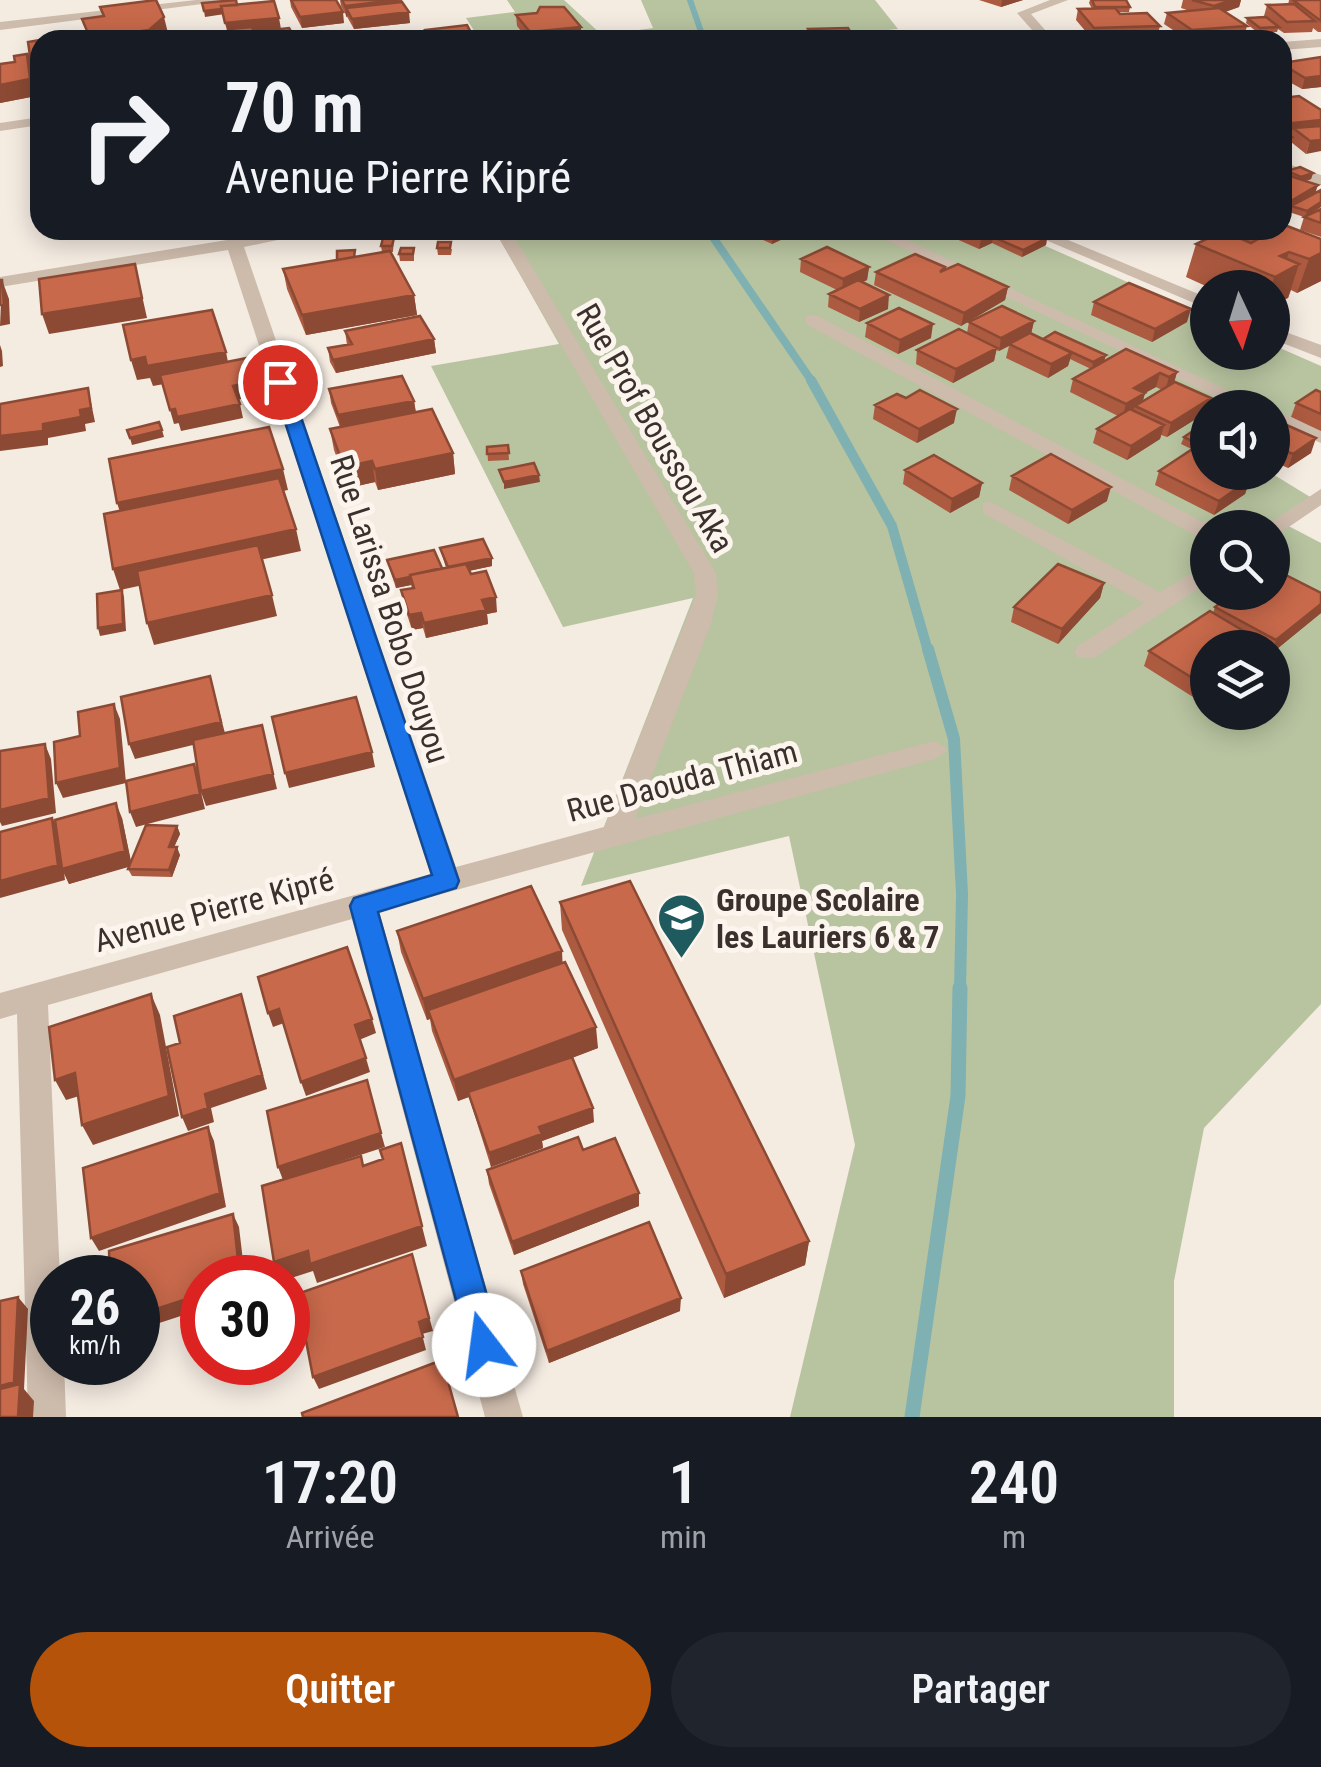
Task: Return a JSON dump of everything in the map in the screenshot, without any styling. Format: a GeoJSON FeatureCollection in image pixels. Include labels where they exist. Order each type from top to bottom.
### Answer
{"type":"FeatureCollection","features":[{"type":"Feature","properties":{"kind":"street"},"geometry":{"type":"LineString","coordinates":[[0,26],[226,0]]}},
{"type":"Feature","properties":{"kind":"street"},"geometry":{"type":"LineString","coordinates":[[1039,30],[1023,13],[1062,0]]}},
{"type":"Feature","properties":{"kind":"street"},"geometry":{"type":"LineString","coordinates":[[1292,45],[1321,43]]}},
{"type":"Feature","properties":{"kind":"street"},"geometry":{"type":"LineString","coordinates":[[0,127],[30,123]]}},
{"type":"Feature","properties":{"kind":"street"},"geometry":{"type":"LineString","coordinates":[[1292,170],[1321,180]]}},
{"type":"Feature","properties":{"kind":"street"},"geometry":{"type":"LineString","coordinates":[[0,282],[253,240]]}},
{"type":"Feature","properties":{"kind":"street","name":"Rue Prof Boussou Aka"},"geometry":{"type":"LineString","coordinates":[[508,240],[705,573],[707,595],[699,623],[615,834]]}},
{"type":"Feature","properties":{"kind":"street"},"geometry":{"type":"LineString","coordinates":[[895,240],[1218,390]]}},
{"type":"Feature","properties":{"kind":"street"},"geometry":{"type":"LineString","coordinates":[[1054,240],[1190,297]]}},
{"type":"Feature","properties":{"kind":"street","name":"Rue Larissa Bobo Douyou"},"geometry":{"type":"LineString","coordinates":[[234,243],[446,881]]}},
{"type":"Feature","properties":{"kind":"street"},"geometry":{"type":"LineString","coordinates":[[812,320],[1190,523]]}},
{"type":"Feature","properties":{"kind":"street"},"geometry":{"type":"LineString","coordinates":[[1290,339],[1321,352]]}},
{"type":"Feature","properties":{"kind":"street"},"geometry":{"type":"LineString","coordinates":[[1290,423],[1321,437]]}},
{"type":"Feature","properties":{"kind":"street"},"geometry":{"type":"LineString","coordinates":[[1290,516],[1321,495]]}},
{"type":"Feature","properties":{"kind":"street"},"geometry":{"type":"LineString","coordinates":[[991,508],[1161,602]]}},
{"type":"Feature","properties":{"kind":"street"},"geometry":{"type":"LineString","coordinates":[[1086,652],[1190,583]]}},
{"type":"Feature","properties":{"kind":"street","name":"Rue Daouda Thiam"},"geometry":{"type":"LineString","coordinates":[[446,881],[936,750]]}},
{"type":"Feature","properties":{"kind":"street","name":"Avenue Pierre Kipré"},"geometry":{"type":"LineString","coordinates":[[16,1001],[446,881]]}},
{"type":"Feature","properties":{"kind":"street"},"geometry":{"type":"LineString","coordinates":[[363,906],[504,1417]]}},
{"type":"Feature","properties":{"kind":"street"},"geometry":{"type":"LineString","coordinates":[[16,1001],[48,1417]]}},
{"type":"Feature","properties":{"kind":"green space"},"geometry":{"type":"Polygon","coordinates":[[[507,0],[564,0],[597,30],[474,30],[466,18],[515,12],[507,0]]]}},
{"type":"Feature","properties":{"kind":"green space"},"geometry":{"type":"Polygon","coordinates":[[[641,0],[875,0],[898,29],[638,30],[653,28],[641,0]]]}},
{"type":"Feature","properties":{"kind":"green space"},"geometry":{"type":"Polygon","coordinates":[[[501,240],[1032,240],[1190,310],[1190,370],[1290,370],[1290,352],[1321,366],[1321,397],[1290,418],[1290,390],[1190,390],[1190,490],[1290,490],[1290,485],[1320,503],[1290,515],[1290,510],[1190,510],[1190,610],[1290,610],[1290,527],[1321,543],[1321,1004],[1204,1128],[1174,1281],[1174,1417],[790,1417],[855,1145],[789,836],[581,886],[693,598],[563,627],[431,366],[559,344],[501,240]]]}},
{"type":"Feature","properties":{"kind":"building"},"geometry":{"type":"Polygon","coordinates":[[[156,0],[164,17],[149,30],[87,30],[82,19],[104,16],[100,7],[156,0]]]}},
{"type":"Feature","properties":{"kind":"building"},"geometry":{"type":"Polygon","coordinates":[[[236,0],[237,5],[204,11],[202,3],[236,0]]]}},
{"type":"Feature","properties":{"kind":"building"},"geometry":{"type":"Polygon","coordinates":[[[291,0],[336,0],[343,12],[300,17],[291,0]]]}},
{"type":"Feature","properties":{"kind":"building"},"geometry":{"type":"Polygon","coordinates":[[[342,0],[398,0],[345,6],[342,0]]]}},
{"type":"Feature","properties":{"kind":"building"},"geometry":{"type":"Polygon","coordinates":[[[1092,0],[1126,0],[1130,7],[1095,7],[1092,0]]]}},
{"type":"Feature","properties":{"kind":"building"},"geometry":{"type":"Polygon","coordinates":[[[1192,0],[1232,0],[1214,6],[1192,0]]]}},
{"type":"Feature","properties":{"kind":"building"},"geometry":{"type":"Polygon","coordinates":[[[1293,0],[1321,0],[1321,21],[1293,0]]]}},
{"type":"Feature","properties":{"kind":"building"},"geometry":{"type":"Polygon","coordinates":[[[274,1],[279,18],[225,23],[221,6],[274,1]]]}},
{"type":"Feature","properties":{"kind":"building"},"geometry":{"type":"Polygon","coordinates":[[[402,2],[409,12],[352,19],[346,8],[402,2]]]}},
{"type":"Feature","properties":{"kind":"building"},"geometry":{"type":"Polygon","coordinates":[[[1294,4],[1315,21],[1287,22],[1267,5],[1294,4]]]}},
{"type":"Feature","properties":{"kind":"building"},"geometry":{"type":"Polygon","coordinates":[[[540,7],[564,7],[581,27],[528,30],[516,15],[537,13],[540,7]]]}},
{"type":"Feature","properties":{"kind":"building"},"geometry":{"type":"Polygon","coordinates":[[[1115,8],[1120,14],[1147,13],[1160,26],[1094,28],[1078,9],[1115,8]]]}},
{"type":"Feature","properties":{"kind":"building"},"geometry":{"type":"Polygon","coordinates":[[[1219,8],[1247,26],[1192,30],[1167,13],[1219,8]]]}},
{"type":"Feature","properties":{"kind":"building"},"geometry":{"type":"Polygon","coordinates":[[[1266,17],[1279,27],[1260,28],[1247,18],[1266,17]]]}},
{"type":"Feature","properties":{"kind":"building"},"geometry":{"type":"Polygon","coordinates":[[[467,25],[470,30],[425,30],[467,25]]]}},
{"type":"Feature","properties":{"kind":"building"},"geometry":{"type":"Polygon","coordinates":[[[27,54],[30,79],[0,85],[0,64],[15,62],[14,56],[27,54]]]}},
{"type":"Feature","properties":{"kind":"building"},"geometry":{"type":"Polygon","coordinates":[[[1321,57],[1321,76],[1305,78],[1292,70],[1292,61],[1321,57]]]}},
{"type":"Feature","properties":{"kind":"building"},"geometry":{"type":"Polygon","coordinates":[[[1299,96],[1321,110],[1321,120],[1292,123],[1292,97],[1299,96]]]}},
{"type":"Feature","properties":{"kind":"building"},"geometry":{"type":"Polygon","coordinates":[[[1321,126],[1321,140],[1310,141],[1293,128],[1321,126]]]}},
{"type":"Feature","properties":{"kind":"building"},"geometry":{"type":"Polygon","coordinates":[[[1300,167],[1313,173],[1301,177],[1292,169],[1300,167]]]}},
{"type":"Feature","properties":{"kind":"building"},"geometry":{"type":"Polygon","coordinates":[[[1292,177],[1318,185],[1292,200],[1292,177]]]}},
{"type":"Feature","properties":{"kind":"building"},"geometry":{"type":"Polygon","coordinates":[[[1321,190],[1321,202],[1307,211],[1292,205],[1321,190]]]}},
{"type":"Feature","properties":{"kind":"building"},"geometry":{"type":"Polygon","coordinates":[[[1321,209],[1321,223],[1304,217],[1321,209]]]}},
{"type":"Feature","properties":{"kind":"building"},"geometry":{"type":"Polygon","coordinates":[[[1292,228],[1321,239],[1321,253],[1309,259],[1289,252],[1280,256],[1299,264],[1288,270],[1258,270],[1196,244],[1204,240],[1292,240],[1292,228]]]}},
{"type":"Feature","properties":{"kind":"building"},"geometry":{"type":"Polygon","coordinates":[[[382,240],[394,240],[392,246],[381,246],[382,240]]]}},
{"type":"Feature","properties":{"kind":"building"},"geometry":{"type":"Polygon","coordinates":[[[1000,240],[1043,240],[1023,250],[1000,240]]]}},
{"type":"Feature","properties":{"kind":"building"},"geometry":{"type":"Polygon","coordinates":[[[438,242],[451,242],[450,248],[437,248],[438,242]]]}},
{"type":"Feature","properties":{"kind":"building"},"geometry":{"type":"Polygon","coordinates":[[[827,247],[869,267],[843,279],[801,259],[827,247]]]}},
{"type":"Feature","properties":{"kind":"building"},"geometry":{"type":"Polygon","coordinates":[[[401,248],[414,248],[413,254],[399,254],[401,248]]]}},
{"type":"Feature","properties":{"kind":"building"},"geometry":{"type":"Polygon","coordinates":[[[355,250],[354,257],[337,260],[337,251],[355,250]]]}},
{"type":"Feature","properties":{"kind":"building"},"geometry":{"type":"Polygon","coordinates":[[[390,251],[414,295],[302,315],[283,269],[390,251]]]}},
{"type":"Feature","properties":{"kind":"building"},"geometry":{"type":"Polygon","coordinates":[[[915,254],[945,267],[940,272],[958,264],[1008,287],[964,313],[876,272],[915,254]]]}},
{"type":"Feature","properties":{"kind":"building"},"geometry":{"type":"Polygon","coordinates":[[[135,264],[142,298],[42,314],[39,279],[135,264]]]}},
{"type":"Feature","properties":{"kind":"building"},"geometry":{"type":"Polygon","coordinates":[[[2,280],[4,305],[0,305],[2,280]]]}},
{"type":"Feature","properties":{"kind":"building"},"geometry":{"type":"Polygon","coordinates":[[[858,280],[889,295],[860,309],[829,294],[858,280]]]}},
{"type":"Feature","properties":{"kind":"building"},"geometry":{"type":"Polygon","coordinates":[[[1129,283],[1190,310],[1155,329],[1094,302],[1129,283]]]}},
{"type":"Feature","properties":{"kind":"building"},"geometry":{"type":"Polygon","coordinates":[[[1002,306],[1034,321],[1001,338],[969,322],[1002,306]]]}},
{"type":"Feature","properties":{"kind":"building"},"geometry":{"type":"Polygon","coordinates":[[[899,308],[933,324],[900,340],[867,323],[899,308]]]}},
{"type":"Feature","properties":{"kind":"building"},"geometry":{"type":"Polygon","coordinates":[[[212,310],[226,352],[147,366],[145,357],[131,360],[123,325],[212,310]]]}},
{"type":"Feature","properties":{"kind":"building"},"geometry":{"type":"Polygon","coordinates":[[[420,316],[434,339],[333,360],[328,348],[352,344],[345,331],[420,316]]]}},
{"type":"Feature","properties":{"kind":"building"},"geometry":{"type":"Polygon","coordinates":[[[959,329],[997,348],[956,369],[917,350],[959,329]]]}},
{"type":"Feature","properties":{"kind":"building"},"geometry":{"type":"Polygon","coordinates":[[[1055,332],[1106,355],[1093,362],[1043,339],[1055,332]]]}},
{"type":"Feature","properties":{"kind":"building"},"geometry":{"type":"Polygon","coordinates":[[[1030,333],[1072,353],[1051,364],[1009,344],[1030,333]]]}},
{"type":"Feature","properties":{"kind":"building"},"geometry":{"type":"Polygon","coordinates":[[[1126,349],[1177,372],[1169,377],[1160,373],[1134,388],[1145,393],[1126,404],[1073,379],[1126,349]]]}},
{"type":"Feature","properties":{"kind":"building"},"geometry":{"type":"Polygon","coordinates":[[[247,358],[256,381],[233,386],[240,404],[177,417],[175,409],[170,410],[160,375],[247,358]]]}},
{"type":"Feature","properties":{"kind":"building"},"geometry":{"type":"Polygon","coordinates":[[[402,376],[414,401],[338,415],[329,389],[402,376]]]}},
{"type":"Feature","properties":{"kind":"building"},"geometry":{"type":"Polygon","coordinates":[[[1175,382],[1193,390],[1190,411],[1171,423],[1135,406],[1175,382]]]}},
{"type":"Feature","properties":{"kind":"building"},"geometry":{"type":"Polygon","coordinates":[[[88,388],[91,408],[80,410],[81,417],[43,424],[43,431],[0,436],[0,404],[88,388]]]}},
{"type":"Feature","properties":{"kind":"building"},"geometry":{"type":"Polygon","coordinates":[[[920,390],[957,409],[919,429],[875,405],[897,394],[906,398],[920,390]]]}},
{"type":"Feature","properties":{"kind":"building"},"geometry":{"type":"Polygon","coordinates":[[[1316,390],[1321,392],[1321,414],[1296,403],[1316,390]]]}},
{"type":"Feature","properties":{"kind":"building"},"geometry":{"type":"Polygon","coordinates":[[[432,409],[453,453],[375,469],[372,461],[344,467],[330,429],[432,409]]]}},
{"type":"Feature","properties":{"kind":"building"},"geometry":{"type":"Polygon","coordinates":[[[1130,409],[1164,425],[1131,446],[1097,429],[1130,409]]]}},
{"type":"Feature","properties":{"kind":"building"},"geometry":{"type":"Polygon","coordinates":[[[159,422],[162,430],[130,438],[127,430],[159,422]]]}},
{"type":"Feature","properties":{"kind":"building"},"geometry":{"type":"Polygon","coordinates":[[[269,427],[283,469],[117,503],[109,459],[269,427]]]}},
{"type":"Feature","properties":{"kind":"building"},"geometry":{"type":"Polygon","coordinates":[[[1290,427],[1316,438],[1293,454],[1290,427]]]}},
{"type":"Feature","properties":{"kind":"building"},"geometry":{"type":"Polygon","coordinates":[[[508,445],[509,453],[487,454],[487,447],[508,445]]]}},
{"type":"Feature","properties":{"kind":"building"},"geometry":{"type":"Polygon","coordinates":[[[1190,451],[1190,486],[1159,471],[1190,451]]]}},
{"type":"Feature","properties":{"kind":"building"},"geometry":{"type":"Polygon","coordinates":[[[1051,454],[1111,487],[1072,510],[1012,476],[1051,454]]]}},
{"type":"Feature","properties":{"kind":"building"},"geometry":{"type":"Polygon","coordinates":[[[934,455],[982,483],[952,499],[905,470],[934,455]]]}},
{"type":"Feature","properties":{"kind":"building"},"geometry":{"type":"Polygon","coordinates":[[[534,463],[539,475],[504,482],[499,470],[534,463]]]}},
{"type":"Feature","properties":{"kind":"building"},"geometry":{"type":"Polygon","coordinates":[[[279,478],[296,529],[113,569],[104,514],[279,478]]]}},
{"type":"Feature","properties":{"kind":"building"},"geometry":{"type":"Polygon","coordinates":[[[1197,490],[1234,490],[1219,501],[1197,490]]]}},
{"type":"Feature","properties":{"kind":"building"},"geometry":{"type":"Polygon","coordinates":[[[483,539],[492,558],[448,567],[440,548],[483,539]]]}},
{"type":"Feature","properties":{"kind":"building"},"geometry":{"type":"Polygon","coordinates":[[[258,545],[272,595],[147,623],[137,571],[258,545]]]}},
{"type":"Feature","properties":{"kind":"building"},"geometry":{"type":"Polygon","coordinates":[[[434,550],[442,568],[395,580],[387,560],[434,550]]]}},
{"type":"Feature","properties":{"kind":"building"},"geometry":{"type":"Polygon","coordinates":[[[466,564],[471,574],[486,571],[496,597],[482,600],[486,610],[424,623],[421,613],[409,615],[401,590],[414,588],[410,575],[466,564]]]}},
{"type":"Feature","properties":{"kind":"building"},"geometry":{"type":"Polygon","coordinates":[[[1058,564],[1104,583],[1062,629],[1014,607],[1058,564]]]}},
{"type":"Feature","properties":{"kind":"building"},"geometry":{"type":"Polygon","coordinates":[[[1290,577],[1321,593],[1321,604],[1288,630],[1258,630],[1221,610],[1290,610],[1290,577]]]}},
{"type":"Feature","properties":{"kind":"building"},"geometry":{"type":"Polygon","coordinates":[[[122,590],[123,624],[98,628],[97,594],[122,590]]]}},
{"type":"Feature","properties":{"kind":"building"},"geometry":{"type":"Polygon","coordinates":[[[1210,611],[1242,630],[1190,630],[1190,676],[1149,651],[1210,611]]]}},
{"type":"Feature","properties":{"kind":"building"},"geometry":{"type":"Polygon","coordinates":[[[210,676],[221,722],[129,744],[121,697],[210,676]]]}},
{"type":"Feature","properties":{"kind":"building"},"geometry":{"type":"Polygon","coordinates":[[[356,697],[372,752],[285,773],[272,717],[356,697]]]}},
{"type":"Feature","properties":{"kind":"building"},"geometry":{"type":"Polygon","coordinates":[[[114,704],[120,768],[56,783],[54,742],[80,736],[78,712],[114,704]]]}},
{"type":"Feature","properties":{"kind":"building"},"geometry":{"type":"Polygon","coordinates":[[[262,725],[273,774],[201,791],[193,740],[262,725]]]}},
{"type":"Feature","properties":{"kind":"building"},"geometry":{"type":"Polygon","coordinates":[[[45,744],[49,798],[0,810],[0,751],[45,744]]]}},
{"type":"Feature","properties":{"kind":"building"},"geometry":{"type":"Polygon","coordinates":[[[194,764],[200,794],[130,812],[126,781],[194,764]]]}},
{"type":"Feature","properties":{"kind":"building"},"geometry":{"type":"Polygon","coordinates":[[[116,803],[125,851],[62,869],[55,820],[116,803]]]}},
{"type":"Feature","properties":{"kind":"building"},"geometry":{"type":"Polygon","coordinates":[[[52,818],[58,865],[0,881],[0,832],[52,818]]]}},
{"type":"Feature","properties":{"kind":"building"},"geometry":{"type":"Polygon","coordinates":[[[146,825],[177,826],[169,847],[177,847],[169,870],[128,869],[146,825]]]}},
{"type":"Feature","properties":{"kind":"building"},"geometry":{"type":"Polygon","coordinates":[[[630,881],[809,1241],[726,1274],[560,902],[630,881]]]}},
{"type":"Feature","properties":{"kind":"building"},"geometry":{"type":"Polygon","coordinates":[[[531,886],[562,951],[423,999],[397,931],[531,886]]]}},
{"type":"Feature","properties":{"kind":"building"},"geometry":{"type":"Polygon","coordinates":[[[347,947],[372,1019],[355,1025],[366,1058],[301,1082],[279,1009],[268,1013],[258,977],[347,947]]]}},
{"type":"Feature","properties":{"kind":"building"},"geometry":{"type":"Polygon","coordinates":[[[565,962],[596,1027],[454,1080],[428,1010],[565,962]]]}},
{"type":"Feature","properties":{"kind":"building"},"geometry":{"type":"Polygon","coordinates":[[[151,994],[169,1096],[82,1125],[75,1073],[55,1080],[49,1027],[151,994]]]}},
{"type":"Feature","properties":{"kind":"building"},"geometry":{"type":"Polygon","coordinates":[[[241,994],[262,1075],[205,1094],[208,1108],[182,1117],[167,1047],[180,1043],[174,1016],[241,994]]]}},
{"type":"Feature","properties":{"kind":"building"},"geometry":{"type":"Polygon","coordinates":[[[572,1057],[593,1108],[539,1127],[542,1134],[489,1153],[468,1092],[572,1057]]]}},
{"type":"Feature","properties":{"kind":"building"},"geometry":{"type":"Polygon","coordinates":[[[367,1080],[381,1133],[278,1167],[267,1111],[367,1080]]]}},
{"type":"Feature","properties":{"kind":"building"},"geometry":{"type":"Polygon","coordinates":[[[208,1127],[220,1193],[91,1238],[83,1168],[208,1127]]]}},
{"type":"Feature","properties":{"kind":"building"},"geometry":{"type":"Polygon","coordinates":[[[578,1137],[583,1150],[615,1138],[639,1193],[512,1242],[487,1170],[578,1137]]]}},
{"type":"Feature","properties":{"kind":"building"},"geometry":{"type":"Polygon","coordinates":[[[401,1143],[422,1226],[310,1264],[308,1251],[273,1255],[262,1186],[361,1156],[363,1166],[383,1159],[380,1150],[401,1143]]]}},
{"type":"Feature","properties":{"kind":"building"},"geometry":{"type":"Polygon","coordinates":[[[233,1214],[237,1255],[180,1255],[180,1301],[160,1308],[160,1255],[109,1255],[109,1251],[233,1214]]]}},
{"type":"Feature","properties":{"kind":"building"},"geometry":{"type":"Polygon","coordinates":[[[649,1222],[681,1298],[547,1351],[521,1271],[649,1222]]]}},
{"type":"Feature","properties":{"kind":"building"},"geometry":{"type":"Polygon","coordinates":[[[412,1254],[429,1318],[419,1322],[423,1337],[313,1377],[310,1289],[412,1254]]]}},
{"type":"Feature","properties":{"kind":"building"},"geometry":{"type":"Polygon","coordinates":[[[18,1297],[14,1382],[0,1386],[0,1301],[18,1297]]]}},
{"type":"Feature","properties":{"kind":"building"},"geometry":{"type":"Polygon","coordinates":[[[442,1360],[458,1417],[303,1417],[302,1413],[442,1360]]]}},
{"type":"Feature","properties":{"kind":"building"},"geometry":{"type":"Polygon","coordinates":[[[20,1384],[18,1417],[0,1417],[0,1389],[20,1384]]]}},
{"type":"Feature","properties":{"kind":"waterway"},"geometry":{"type":"LineString","coordinates":[[690,0],[700,30]]}},
{"type":"Feature","properties":{"kind":"waterway"},"geometry":{"type":"LineString","coordinates":[[715,240],[811,380]]}},
{"type":"Feature","properties":{"kind":"waterway"},"geometry":{"type":"LineString","coordinates":[[811,380],[892,526],[928,651]]}},
{"type":"Feature","properties":{"kind":"waterway"},"geometry":{"type":"LineString","coordinates":[[928,649],[954,739],[962,894],[960,990]]}},
{"type":"Feature","properties":{"kind":"waterway"},"geometry":{"type":"LineString","coordinates":[[912,1417],[958,1096],[960,988]]}},
{"type":"Feature","properties":{"kind":"place","name":"Groupe Scolaire les Lauriers 6 & 7"},"geometry":{"type":"Point","coordinates":[681,960]}},
{"type":"Feature","properties":{"kind":"route"},"geometry":{"type":"LineString","coordinates":[[280,382],[446,881],[363,906],[484,1345]]}}]}
